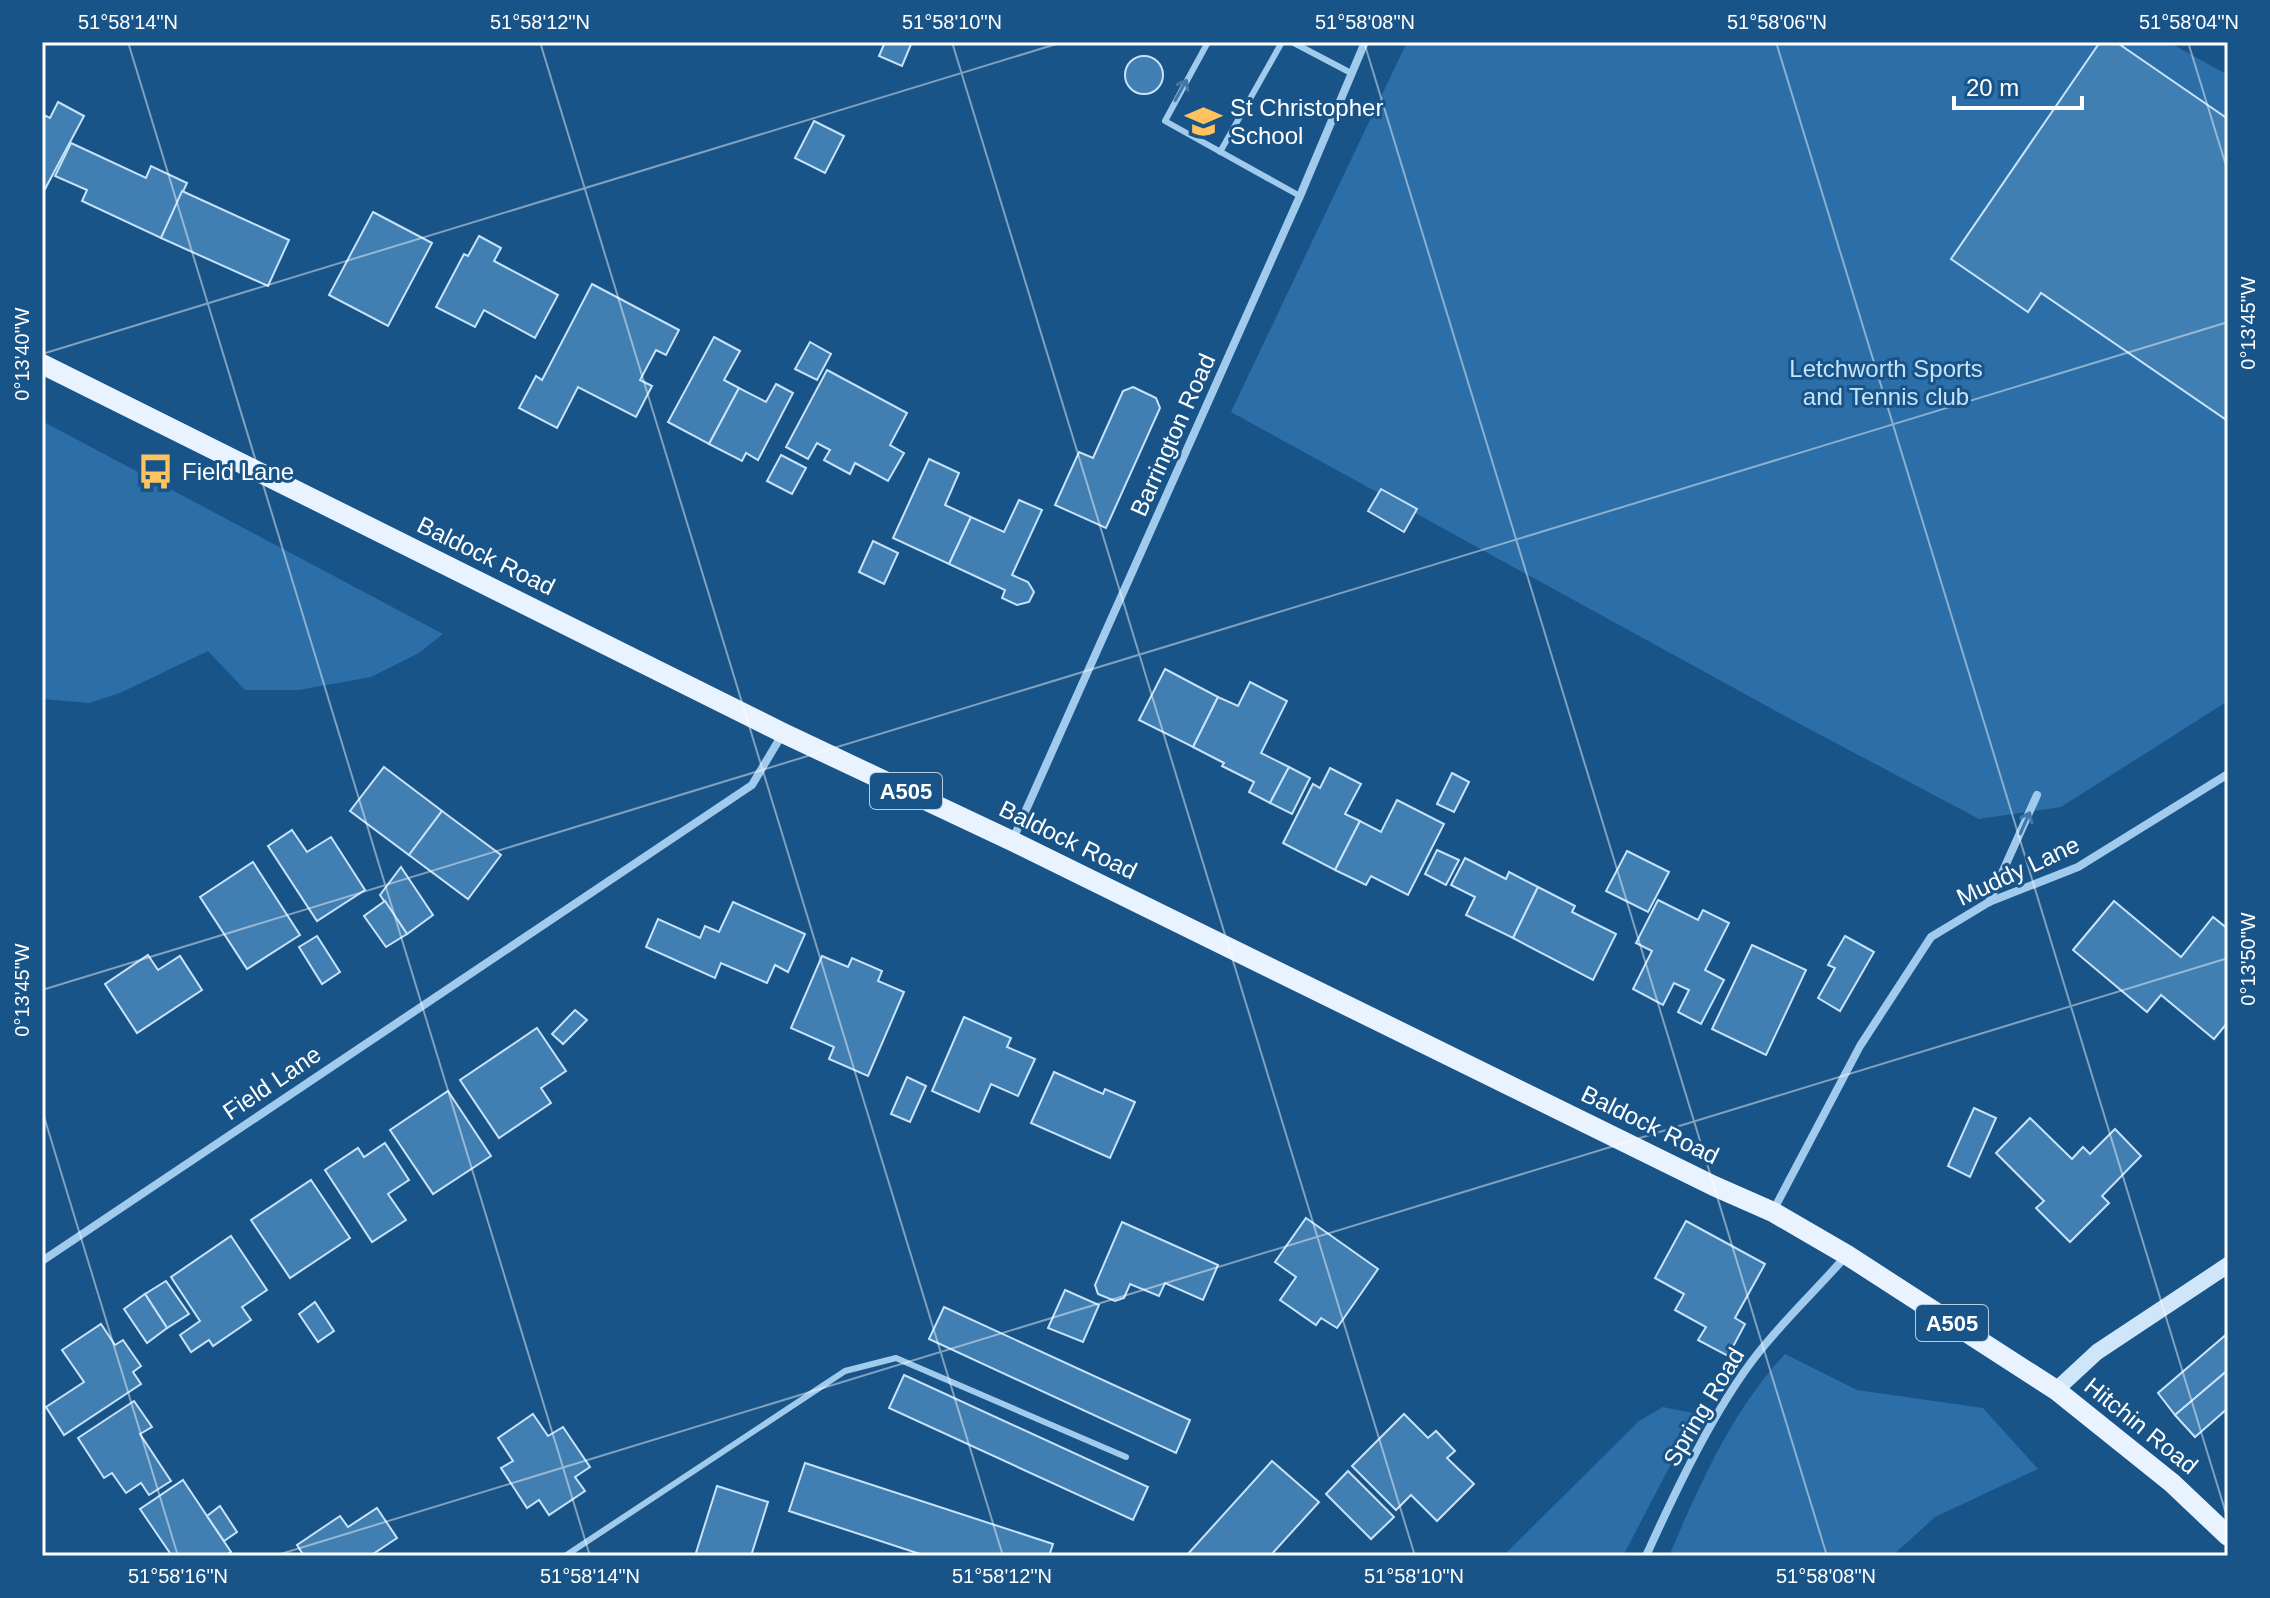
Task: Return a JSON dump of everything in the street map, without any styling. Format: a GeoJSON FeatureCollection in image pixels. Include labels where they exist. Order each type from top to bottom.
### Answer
{"type":"FeatureCollection","features":[{"type":"Feature","properties":{"kind":"main road","name":"Baldock Road"},"geometry":{"type":"LineString","coordinates":[[42,364],[783,733],[1012,841],[1714,1186],[1773,1212],[1847,1255],[2056,1390]]}},
{"type":"Feature","properties":{"kind":"main road","name":"Hitchin Road"},"geometry":{"type":"LineString","coordinates":[[2056,1390],[2172,1483],[2228,1536]]}},
{"type":"Feature","properties":{"kind":"street","name":"Barrington Road"},"geometry":{"type":"LineString","coordinates":[[1012,841],[1300,196],[1365,42]]}},
{"type":"Feature","properties":{"kind":"street","name":"Field Lane"},"geometry":{"type":"LineString","coordinates":[[42,1261],[752,785],[783,733]]}},
{"type":"Feature","properties":{"kind":"street","name":"Muddy Lane"},"geometry":{"type":"LineString","coordinates":[[1773,1212],[1860,1046],[1931,937],[1989,902],[2078,867],[2228,774]]}},
{"type":"Feature","properties":{"kind":"street"},"geometry":{"type":"LineString","coordinates":[[1989,902],[2037,795]]}},
{"type":"Feature","properties":{"kind":"street","name":"Spring Road"},"geometry":{"type":"LineString","coordinates":[[1646,1556],[1663,1517],[1722,1408],[1751,1363],[1847,1255]]}},
{"type":"Feature","properties":{"kind":"street"},"geometry":{"type":"LineString","coordinates":[[2056,1390],[2097,1352],[2228,1265]]}},
{"type":"Feature","properties":{"kind":"lane"},"geometry":{"type":"LineString","coordinates":[[1208,42],[1165,121],[1300,196]]}},
{"type":"Feature","properties":{"kind":"lane"},"geometry":{"type":"LineString","coordinates":[[1220,152],[1282,42]]}},
{"type":"Feature","properties":{"kind":"lane"},"geometry":{"type":"LineString","coordinates":[[1292,42],[1351,73]]}},
{"type":"Feature","properties":{"kind":"lane"},"geometry":{"type":"LineString","coordinates":[[565,1556],[845,1371],[896,1358],[1126,1457]]}},
{"type":"Feature","properties":{"kind":"green space","name":"Letchworth Sports and Tennis club"},"geometry":{"type":"Polygon","coordinates":[[[1407,42],[2168,42],[2228,75],[2228,701],[2061,807],[1979,819],[1231,412],[1407,42]]]}},
{"type":"Feature","properties":{"kind":"green space"},"geometry":{"type":"Polygon","coordinates":[[[42,421],[443,634],[419,653],[371,677],[299,690],[245,690],[208,651],[120,693],[89,703],[42,699],[42,421]]]}},
{"type":"Feature","properties":{"kind":"green space"},"geometry":{"type":"Polygon","coordinates":[[[1785,1354],[1857,1390],[1983,1408],[2038,1469],[1935,1517],[1892,1556],[1669,1556],[1718,1450],[1749,1399],[1785,1354]]]}},
{"type":"Feature","properties":{"kind":"green space"},"geometry":{"type":"Polygon","coordinates":[[[1663,1407],[1697,1414],[1623,1556],[1503,1556],[1639,1421],[1663,1407]]]}},
{"type":"Feature","properties":{"kind":"building"},"geometry":{"type":"Polygon","coordinates":[[[885,42],[912,42],[902,66],[879,56],[885,42]]]}},
{"type":"Feature","properties":{"kind":"building"},"geometry":{"type":"Polygon","coordinates":[[[2100,42],[2116,42],[2228,119],[2228,421],[2041,293],[2028,312],[1951,259],[2100,42]]]}},
{"type":"Feature","properties":{"kind":"building"},"geometry":{"type":"Polygon","coordinates":[[[1144,56],[1157,62],[1163,75],[1157,88],[1144,94],[1131,88],[1125,75],[1131,62],[1144,56]]]}},
{"type":"Feature","properties":{"kind":"building"},"geometry":{"type":"Polygon","coordinates":[[[58,102],[84,116],[45,189],[42,188],[42,114],[50,118],[58,102]]]}},
{"type":"Feature","properties":{"kind":"building"},"geometry":{"type":"Polygon","coordinates":[[[814,121],[844,136],[825,173],[795,158],[814,121]]]}},
{"type":"Feature","properties":{"kind":"building"},"geometry":{"type":"Polygon","coordinates":[[[71,143],[146,178],[151,166],[187,183],[161,238],[82,201],[87,190],[55,176],[71,143]]]}},
{"type":"Feature","properties":{"kind":"building"},"geometry":{"type":"Polygon","coordinates":[[[182,191],[289,240],[268,286],[161,238],[182,191]]]}},
{"type":"Feature","properties":{"kind":"building"},"geometry":{"type":"Polygon","coordinates":[[[373,212],[432,243],[388,326],[329,295],[373,212]]]}},
{"type":"Feature","properties":{"kind":"building"},"geometry":{"type":"Polygon","coordinates":[[[479,236],[501,248],[494,261],[558,295],[535,338],[484,310],[475,327],[436,307],[464,254],[468,256],[479,236]]]}},
{"type":"Feature","properties":{"kind":"building"},"geometry":{"type":"Polygon","coordinates":[[[592,284],[679,330],[666,355],[656,350],[640,380],[652,386],[636,417],[578,387],[557,428],[519,408],[536,376],[542,380],[592,284]]]}},
{"type":"Feature","properties":{"kind":"building"},"geometry":{"type":"Polygon","coordinates":[[[714,337],[740,351],[724,380],[739,388],[709,444],[668,422],[714,337]]]}},
{"type":"Feature","properties":{"kind":"building"},"geometry":{"type":"Polygon","coordinates":[[[810,342],[831,354],[817,380],[795,369],[810,342]]]}},
{"type":"Feature","properties":{"kind":"building"},"geometry":{"type":"Polygon","coordinates":[[[827,370],[907,413],[890,445],[904,453],[888,481],[855,463],[850,474],[824,460],[830,450],[817,443],[808,459],[786,447],[827,370]]]}},
{"type":"Feature","properties":{"kind":"building"},"geometry":{"type":"Polygon","coordinates":[[[776,384],[793,393],[758,460],[746,453],[742,461],[709,444],[739,388],[766,402],[776,384]]]}},
{"type":"Feature","properties":{"kind":"building"},"geometry":{"type":"Polygon","coordinates":[[[1133,387],[1156,398],[1160,408],[1106,528],[1055,505],[1079,452],[1093,458],[1123,391],[1133,387]]]}},
{"type":"Feature","properties":{"kind":"building"},"geometry":{"type":"Polygon","coordinates":[[[781,455],[806,468],[792,494],[767,481],[781,455]]]}},
{"type":"Feature","properties":{"kind":"building"},"geometry":{"type":"Polygon","coordinates":[[[929,459],[959,473],[945,505],[971,517],[949,564],[893,538],[929,459]]]}},
{"type":"Feature","properties":{"kind":"building"},"geometry":{"type":"Polygon","coordinates":[[[1381,489],[1417,509],[1404,532],[1368,511],[1381,489]]]}},
{"type":"Feature","properties":{"kind":"building"},"geometry":{"type":"Polygon","coordinates":[[[1019,500],[1042,510],[1012,575],[1028,582],[1034,592],[1029,602],[1017,605],[1002,598],[1005,590],[949,564],[971,517],[1004,532],[1019,500]]]}},
{"type":"Feature","properties":{"kind":"building"},"geometry":{"type":"Polygon","coordinates":[[[873,541],[898,553],[884,584],[859,572],[873,541]]]}},
{"type":"Feature","properties":{"kind":"building"},"geometry":{"type":"Polygon","coordinates":[[[1165,669],[1218,697],[1193,747],[1139,720],[1165,669]]]}},
{"type":"Feature","properties":{"kind":"building"},"geometry":{"type":"Polygon","coordinates":[[[1250,682],[1287,701],[1261,753],[1289,767],[1270,803],[1249,792],[1254,782],[1193,747],[1218,697],[1238,706],[1250,682]]]}},
{"type":"Feature","properties":{"kind":"building"},"geometry":{"type":"Polygon","coordinates":[[[384,767],[442,811],[409,855],[350,811],[384,767]]]}},
{"type":"Feature","properties":{"kind":"building"},"geometry":{"type":"Polygon","coordinates":[[[1289,767],[1310,778],[1292,814],[1270,803],[1289,767]]]}},
{"type":"Feature","properties":{"kind":"building"},"geometry":{"type":"Polygon","coordinates":[[[1330,768],[1361,784],[1345,814],[1360,821],[1335,870],[1283,843],[1313,784],[1320,788],[1330,768]]]}},
{"type":"Feature","properties":{"kind":"building"},"geometry":{"type":"Polygon","coordinates":[[[1452,773],[1469,782],[1454,812],[1437,804],[1452,773]]]}},
{"type":"Feature","properties":{"kind":"building"},"geometry":{"type":"Polygon","coordinates":[[[1397,800],[1444,824],[1408,895],[1371,876],[1366,885],[1335,870],[1360,821],[1381,832],[1397,800]]]}},
{"type":"Feature","properties":{"kind":"building"},"geometry":{"type":"Polygon","coordinates":[[[442,811],[501,855],[468,899],[409,855],[442,811]]]}},
{"type":"Feature","properties":{"kind":"building"},"geometry":{"type":"Polygon","coordinates":[[[292,830],[307,852],[331,837],[365,890],[317,921],[268,846],[292,830]]]}},
{"type":"Feature","properties":{"kind":"building"},"geometry":{"type":"Polygon","coordinates":[[[1437,850],[1459,860],[1446,885],[1425,874],[1437,850]]]}},
{"type":"Feature","properties":{"kind":"building"},"geometry":{"type":"Polygon","coordinates":[[[1627,851],[1669,872],[1648,912],[1606,891],[1627,851]]]}},
{"type":"Feature","properties":{"kind":"building"},"geometry":{"type":"Polygon","coordinates":[[[1465,858],[1506,879],[1509,872],[1538,887],[1513,938],[1466,915],[1475,897],[1451,885],[1465,858]]]}},
{"type":"Feature","properties":{"kind":"building"},"geometry":{"type":"Polygon","coordinates":[[[253,862],[300,935],[247,969],[200,897],[253,862]]]}},
{"type":"Feature","properties":{"kind":"building"},"geometry":{"type":"Polygon","coordinates":[[[401,867],[433,915],[407,934],[380,895],[401,867]]]}},
{"type":"Feature","properties":{"kind":"building"},"geometry":{"type":"Polygon","coordinates":[[[1538,887],[1575,906],[1572,912],[1616,934],[1593,980],[1513,938],[1538,887]]]}},
{"type":"Feature","properties":{"kind":"building"},"geometry":{"type":"Polygon","coordinates":[[[1658,900],[1698,920],[1703,910],[1729,923],[1705,970],[1724,980],[1701,1024],[1678,1012],[1689,990],[1674,983],[1663,1005],[1633,989],[1652,951],[1636,943],[1658,900]]]}},
{"type":"Feature","properties":{"kind":"building"},"geometry":{"type":"Polygon","coordinates":[[[385,901],[407,934],[386,947],[364,916],[385,901]]]}},
{"type":"Feature","properties":{"kind":"building"},"geometry":{"type":"Polygon","coordinates":[[[2114,901],[2181,957],[2213,917],[2228,929],[2228,1022],[2214,1039],[2161,995],[2147,1012],[2073,950],[2114,901]]]}},
{"type":"Feature","properties":{"kind":"building"},"geometry":{"type":"Polygon","coordinates":[[[733,902],[805,934],[788,972],[775,965],[767,983],[721,963],[715,978],[646,947],[658,919],[700,938],[705,926],[719,932],[733,902]]]}},
{"type":"Feature","properties":{"kind":"building"},"geometry":{"type":"Polygon","coordinates":[[[317,936],[340,972],[322,984],[299,947],[317,936]]]}},
{"type":"Feature","properties":{"kind":"building"},"geometry":{"type":"Polygon","coordinates":[[[1845,936],[1874,952],[1840,1011],[1818,998],[1835,968],[1828,965],[1845,936]]]}},
{"type":"Feature","properties":{"kind":"building"},"geometry":{"type":"Polygon","coordinates":[[[1752,945],[1806,970],[1766,1055],[1712,1029],[1752,945]]]}},
{"type":"Feature","properties":{"kind":"building"},"geometry":{"type":"Polygon","coordinates":[[[148,955],[158,970],[180,956],[202,990],[137,1033],[105,984],[148,955]]]}},
{"type":"Feature","properties":{"kind":"building"},"geometry":{"type":"Polygon","coordinates":[[[822,956],[848,967],[852,958],[882,971],[878,981],[904,992],[868,1076],[829,1059],[834,1047],[791,1028],[822,956]]]}},
{"type":"Feature","properties":{"kind":"building"},"geometry":{"type":"Polygon","coordinates":[[[575,1010],[587,1020],[563,1044],[552,1034],[575,1010]]]}},
{"type":"Feature","properties":{"kind":"building"},"geometry":{"type":"Polygon","coordinates":[[[964,1017],[1011,1038],[1007,1047],[1035,1059],[1018,1096],[991,1084],[979,1112],[932,1091],[964,1017]]]}},
{"type":"Feature","properties":{"kind":"building"},"geometry":{"type":"Polygon","coordinates":[[[537,1028],[566,1071],[541,1088],[551,1103],[499,1138],[460,1080],[537,1028]]]}},
{"type":"Feature","properties":{"kind":"building"},"geometry":{"type":"Polygon","coordinates":[[[1054,1072],[1103,1094],[1105,1089],[1135,1102],[1110,1158],[1031,1123],[1054,1072]]]}},
{"type":"Feature","properties":{"kind":"building"},"geometry":{"type":"Polygon","coordinates":[[[907,1077],[926,1086],[910,1122],[891,1114],[907,1077]]]}},
{"type":"Feature","properties":{"kind":"building"},"geometry":{"type":"Polygon","coordinates":[[[448,1091],[491,1156],[433,1194],[390,1130],[448,1091]]]}},
{"type":"Feature","properties":{"kind":"building"},"geometry":{"type":"Polygon","coordinates":[[[1974,1108],[1996,1118],[1970,1177],[1948,1166],[1974,1108]]]}},
{"type":"Feature","properties":{"kind":"building"},"geometry":{"type":"Polygon","coordinates":[[[2030,1118],[2072,1159],[2083,1147],[2090,1154],[2115,1129],[2141,1156],[2102,1196],[2109,1203],[2070,1242],[2036,1208],[2044,1201],[1996,1153],[2030,1118]]]}},
{"type":"Feature","properties":{"kind":"building"},"geometry":{"type":"Polygon","coordinates":[[[385,1143],[409,1180],[388,1194],[406,1220],[372,1242],[325,1170],[358,1148],[364,1157],[385,1143]]]}},
{"type":"Feature","properties":{"kind":"building"},"geometry":{"type":"Polygon","coordinates":[[[311,1180],[350,1238],[290,1278],[251,1220],[311,1180]]]}},
{"type":"Feature","properties":{"kind":"building"},"geometry":{"type":"Polygon","coordinates":[[[1306,1218],[1378,1269],[1337,1328],[1321,1318],[1316,1325],[1280,1300],[1296,1277],[1275,1262],[1306,1218]]]}},
{"type":"Feature","properties":{"kind":"building"},"geometry":{"type":"Polygon","coordinates":[[[1686,1221],[1765,1264],[1735,1318],[1745,1324],[1728,1356],[1698,1340],[1706,1327],[1675,1310],[1684,1294],[1655,1278],[1686,1221]]]}},
{"type":"Feature","properties":{"kind":"building"},"geometry":{"type":"Polygon","coordinates":[[[1122,1222],[1218,1265],[1203,1300],[1165,1283],[1159,1296],[1130,1284],[1124,1298],[1115,1301],[1098,1294],[1095,1285],[1122,1222]]]}},
{"type":"Feature","properties":{"kind":"building"},"geometry":{"type":"Polygon","coordinates":[[[231,1236],[267,1290],[242,1307],[251,1320],[213,1346],[209,1340],[191,1352],[180,1335],[200,1321],[171,1277],[231,1236]]]}},
{"type":"Feature","properties":{"kind":"building"},"geometry":{"type":"Polygon","coordinates":[[[166,1281],[189,1314],[167,1328],[145,1294],[166,1281]]]}},
{"type":"Feature","properties":{"kind":"building"},"geometry":{"type":"Polygon","coordinates":[[[1065,1290],[1099,1305],[1083,1342],[1048,1328],[1065,1290]]]}},
{"type":"Feature","properties":{"kind":"building"},"geometry":{"type":"Polygon","coordinates":[[[145,1294],[167,1328],[147,1343],[124,1309],[145,1294]]]}},
{"type":"Feature","properties":{"kind":"building"},"geometry":{"type":"Polygon","coordinates":[[[315,1302],[334,1331],[318,1342],[299,1314],[315,1302]]]}},
{"type":"Feature","properties":{"kind":"building"},"geometry":{"type":"Polygon","coordinates":[[[944,1307],[1190,1420],[1176,1453],[929,1339],[944,1307]]]}},
{"type":"Feature","properties":{"kind":"building"},"geometry":{"type":"Polygon","coordinates":[[[101,1324],[115,1345],[123,1340],[141,1366],[133,1372],[141,1384],[64,1435],[46,1407],[84,1382],[62,1350],[101,1324]]]}},
{"type":"Feature","properties":{"kind":"building"},"geometry":{"type":"Polygon","coordinates":[[[2228,1333],[2228,1370],[2175,1415],[2158,1393],[2228,1333]]]}},
{"type":"Feature","properties":{"kind":"building"},"geometry":{"type":"Polygon","coordinates":[[[2228,1370],[2228,1408],[2195,1437],[2175,1415],[2228,1370]]]}},
{"type":"Feature","properties":{"kind":"building"},"geometry":{"type":"Polygon","coordinates":[[[904,1375],[1148,1487],[1133,1520],[889,1408],[904,1375]]]}},
{"type":"Feature","properties":{"kind":"building"},"geometry":{"type":"Polygon","coordinates":[[[134,1401],[152,1427],[140,1434],[171,1481],[149,1495],[141,1483],[126,1493],[112,1473],[104,1478],[78,1438],[134,1401]]]}},
{"type":"Feature","properties":{"kind":"building"},"geometry":{"type":"Polygon","coordinates":[[[533,1414],[548,1436],[563,1427],[590,1467],[575,1477],[585,1491],[549,1515],[539,1500],[527,1508],[501,1468],[513,1461],[498,1438],[533,1414]]]}},
{"type":"Feature","properties":{"kind":"building"},"geometry":{"type":"Polygon","coordinates":[[[1404,1414],[1428,1438],[1436,1431],[1455,1451],[1447,1458],[1474,1484],[1437,1521],[1411,1495],[1396,1510],[1352,1466],[1404,1414]]]}},
{"type":"Feature","properties":{"kind":"building"},"geometry":{"type":"Polygon","coordinates":[[[1272,1461],[1319,1502],[1270,1556],[1186,1556],[1272,1461]]]}},
{"type":"Feature","properties":{"kind":"building"},"geometry":{"type":"Polygon","coordinates":[[[805,1463],[1053,1544],[1049,1556],[926,1556],[789,1511],[805,1463]]]}},
{"type":"Feature","properties":{"kind":"building"},"geometry":{"type":"Polygon","coordinates":[[[1348,1471],[1394,1517],[1371,1539],[1326,1494],[1348,1471]]]}},
{"type":"Feature","properties":{"kind":"building"},"geometry":{"type":"Polygon","coordinates":[[[183,1480],[231,1552],[224,1556],[172,1556],[140,1509],[183,1480]]]}},
{"type":"Feature","properties":{"kind":"building"},"geometry":{"type":"Polygon","coordinates":[[[717,1486],[768,1502],[751,1556],[695,1556],[717,1486]]]}},
{"type":"Feature","properties":{"kind":"building"},"geometry":{"type":"Polygon","coordinates":[[[220,1506],[237,1532],[224,1541],[207,1516],[220,1506]]]}},
{"type":"Feature","properties":{"kind":"building"},"geometry":{"type":"Polygon","coordinates":[[[377,1508],[397,1538],[370,1556],[304,1556],[297,1545],[340,1516],[348,1527],[377,1508]]]}},
{"type":"Feature","properties":{"kind":"place","name":"St Christopher School"},"geometry":{"type":"Point","coordinates":[1204,122]}},
{"type":"Feature","properties":{"kind":"place","name":"Field Lane"},"geometry":{"type":"Point","coordinates":[156,472]}}]}
